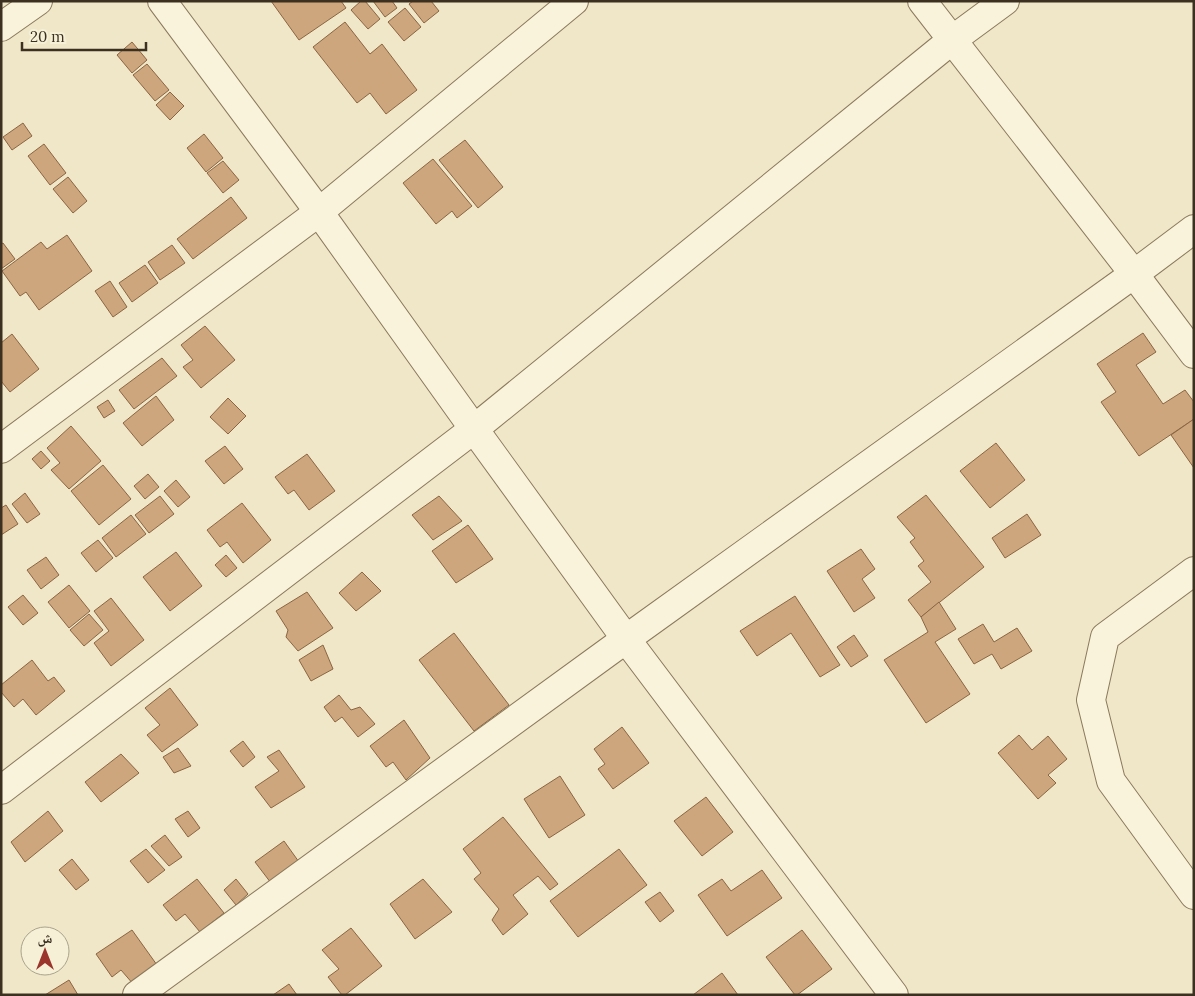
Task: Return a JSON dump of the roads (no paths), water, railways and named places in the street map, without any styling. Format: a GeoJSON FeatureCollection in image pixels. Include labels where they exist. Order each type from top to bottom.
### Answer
{"type":"FeatureCollection","features":[{"type":"Feature","properties":{"kind":"street"},"geometry":{"type":"LineString","coordinates":[[1,27],[38,1]]}},
{"type":"Feature","properties":{"kind":"street"},"geometry":{"type":"LineString","coordinates":[[162,1],[319,212],[626,639],[894,995]]}},
{"type":"Feature","properties":{"kind":"street"},"geometry":{"type":"LineString","coordinates":[[1,448],[319,212],[574,1]]}},
{"type":"Feature","properties":{"kind":"street"},"geometry":{"type":"LineString","coordinates":[[922,1],[1194,354]]}},
{"type":"Feature","properties":{"kind":"street"},"geometry":{"type":"LineString","coordinates":[[1,790],[474,429],[952,40],[1005,1]]}},
{"type":"Feature","properties":{"kind":"street"},"geometry":{"type":"LineString","coordinates":[[137,995],[1194,229]]}},
{"type":"Feature","properties":{"kind":"street"},"geometry":{"type":"LineString","coordinates":[[1194,571],[1105,636],[1091,700],[1110,781],[1194,895]]}}]}
